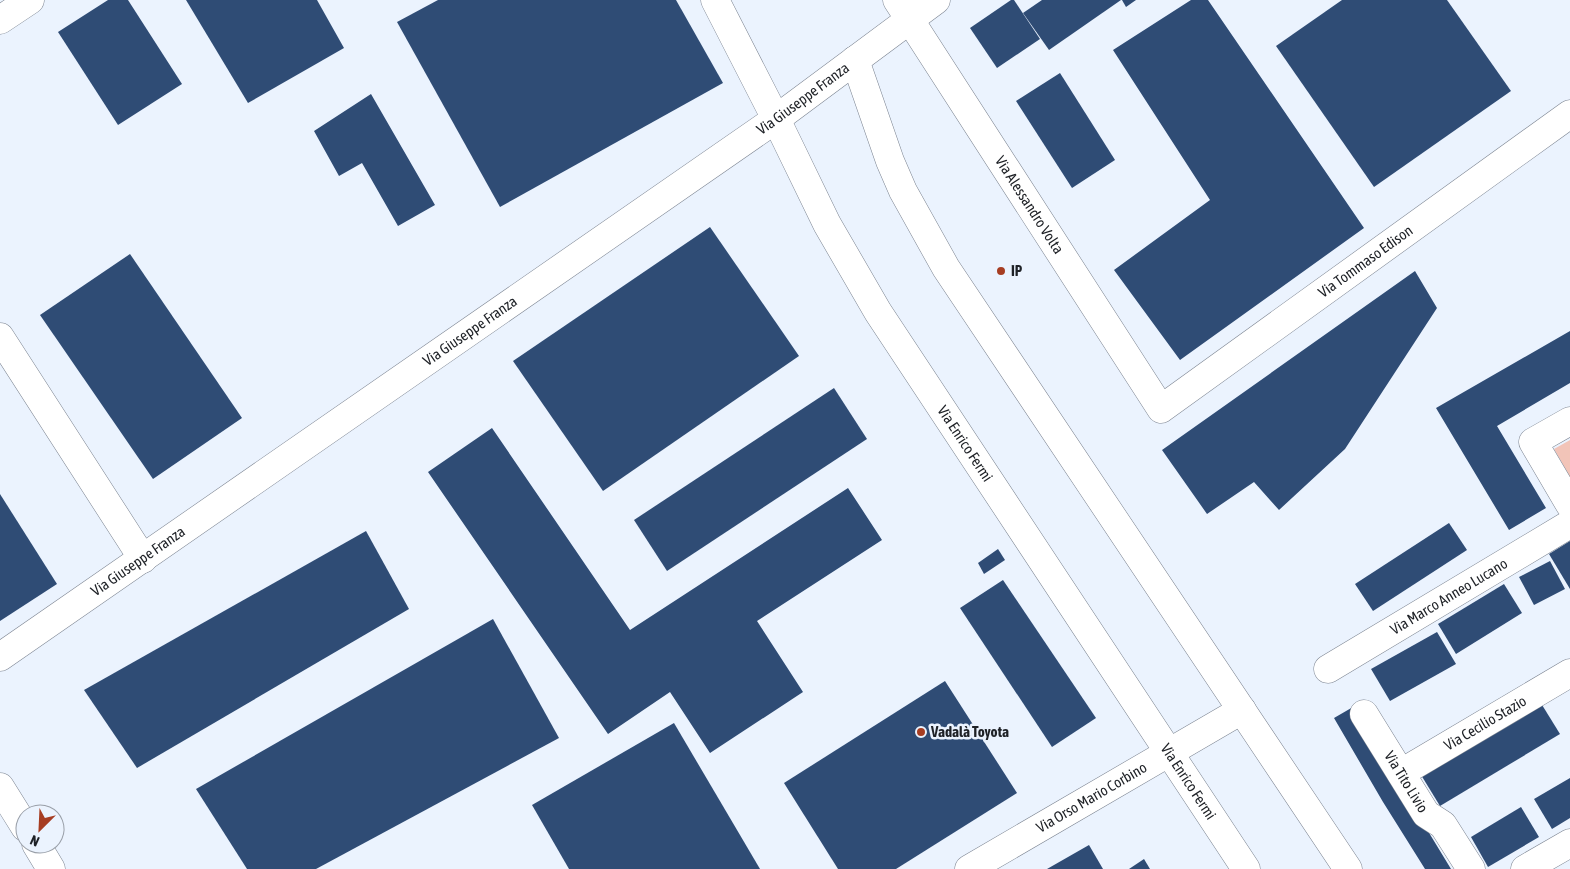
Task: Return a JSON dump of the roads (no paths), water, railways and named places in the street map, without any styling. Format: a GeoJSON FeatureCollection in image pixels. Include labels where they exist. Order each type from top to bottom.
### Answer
{"type":"FeatureCollection","features":[{"type":"Feature","properties":{"kind":"street"},"geometry":{"type":"LineString","coordinates":[[0,20],[30,0]]}},
{"type":"Feature","properties":{"kind":"street","name":"Via Enrico Fermi"},"geometry":{"type":"LineString","coordinates":[[715,0],[827,224],[878,312],[1246,869]]}},
{"type":"Feature","properties":{"kind":"street","name":"Via Giuseppe Franza"},"geometry":{"type":"LineString","coordinates":[[0,657],[776,119],[855,60],[903,10],[936,0]]}},
{"type":"Feature","properties":{"kind":"street","name":"Via Alessandro Volta"},"geometry":{"type":"LineString","coordinates":[[903,10],[1161,409]]}},
{"type":"Feature","properties":{"kind":"street"},"geometry":{"type":"LineString","coordinates":[[855,60],[890,161],[903,191],[946,268],[1348,869]]}},
{"type":"Feature","properties":{"kind":"street","name":"Via Tommaso Edison"},"geometry":{"type":"LineString","coordinates":[[1161,409],[1570,114]]}},
{"type":"Feature","properties":{"kind":"street"},"geometry":{"type":"LineString","coordinates":[[0,337],[143,559]]}},
{"type":"Feature","properties":{"kind":"street"},"geometry":{"type":"LineString","coordinates":[[1570,421],[1533,442],[1570,504]]}},
{"type":"Feature","properties":{"kind":"street","name":"Via Marco Anneo Lucano"},"geometry":{"type":"LineString","coordinates":[[1328,669],[1570,524]]}},
{"type":"Feature","properties":{"kind":"street","name":"Via Cecilio Stazio"},"geometry":{"type":"LineString","coordinates":[[1401,773],[1570,673]]}},
{"type":"Feature","properties":{"kind":"street","name":"Via Orso Mario Corbino"},"geometry":{"type":"LineString","coordinates":[[970,869],[1242,710]]}},
{"type":"Feature","properties":{"kind":"street","name":"Via Tito Livio"},"geometry":{"type":"LineString","coordinates":[[1364,714],[1426,814],[1443,825],[1471,869]]}},
{"type":"Feature","properties":{"kind":"street"},"geometry":{"type":"LineString","coordinates":[[0,787],[15,811]]}},
{"type":"Feature","properties":{"kind":"street"},"geometry":{"type":"LineString","coordinates":[[1525,869],[1570,842]]}},
{"type":"Feature","properties":{"kind":"street"},"geometry":{"type":"LineString","coordinates":[[42,854],[51,869]]}},
{"type":"Feature","properties":{"kind":"place","name":"IP"},"geometry":{"type":"Point","coordinates":[1001,271]}},
{"type":"Feature","properties":{"kind":"place","name":"Vadalà Toyota"},"geometry":{"type":"Point","coordinates":[921,732]}}]}
